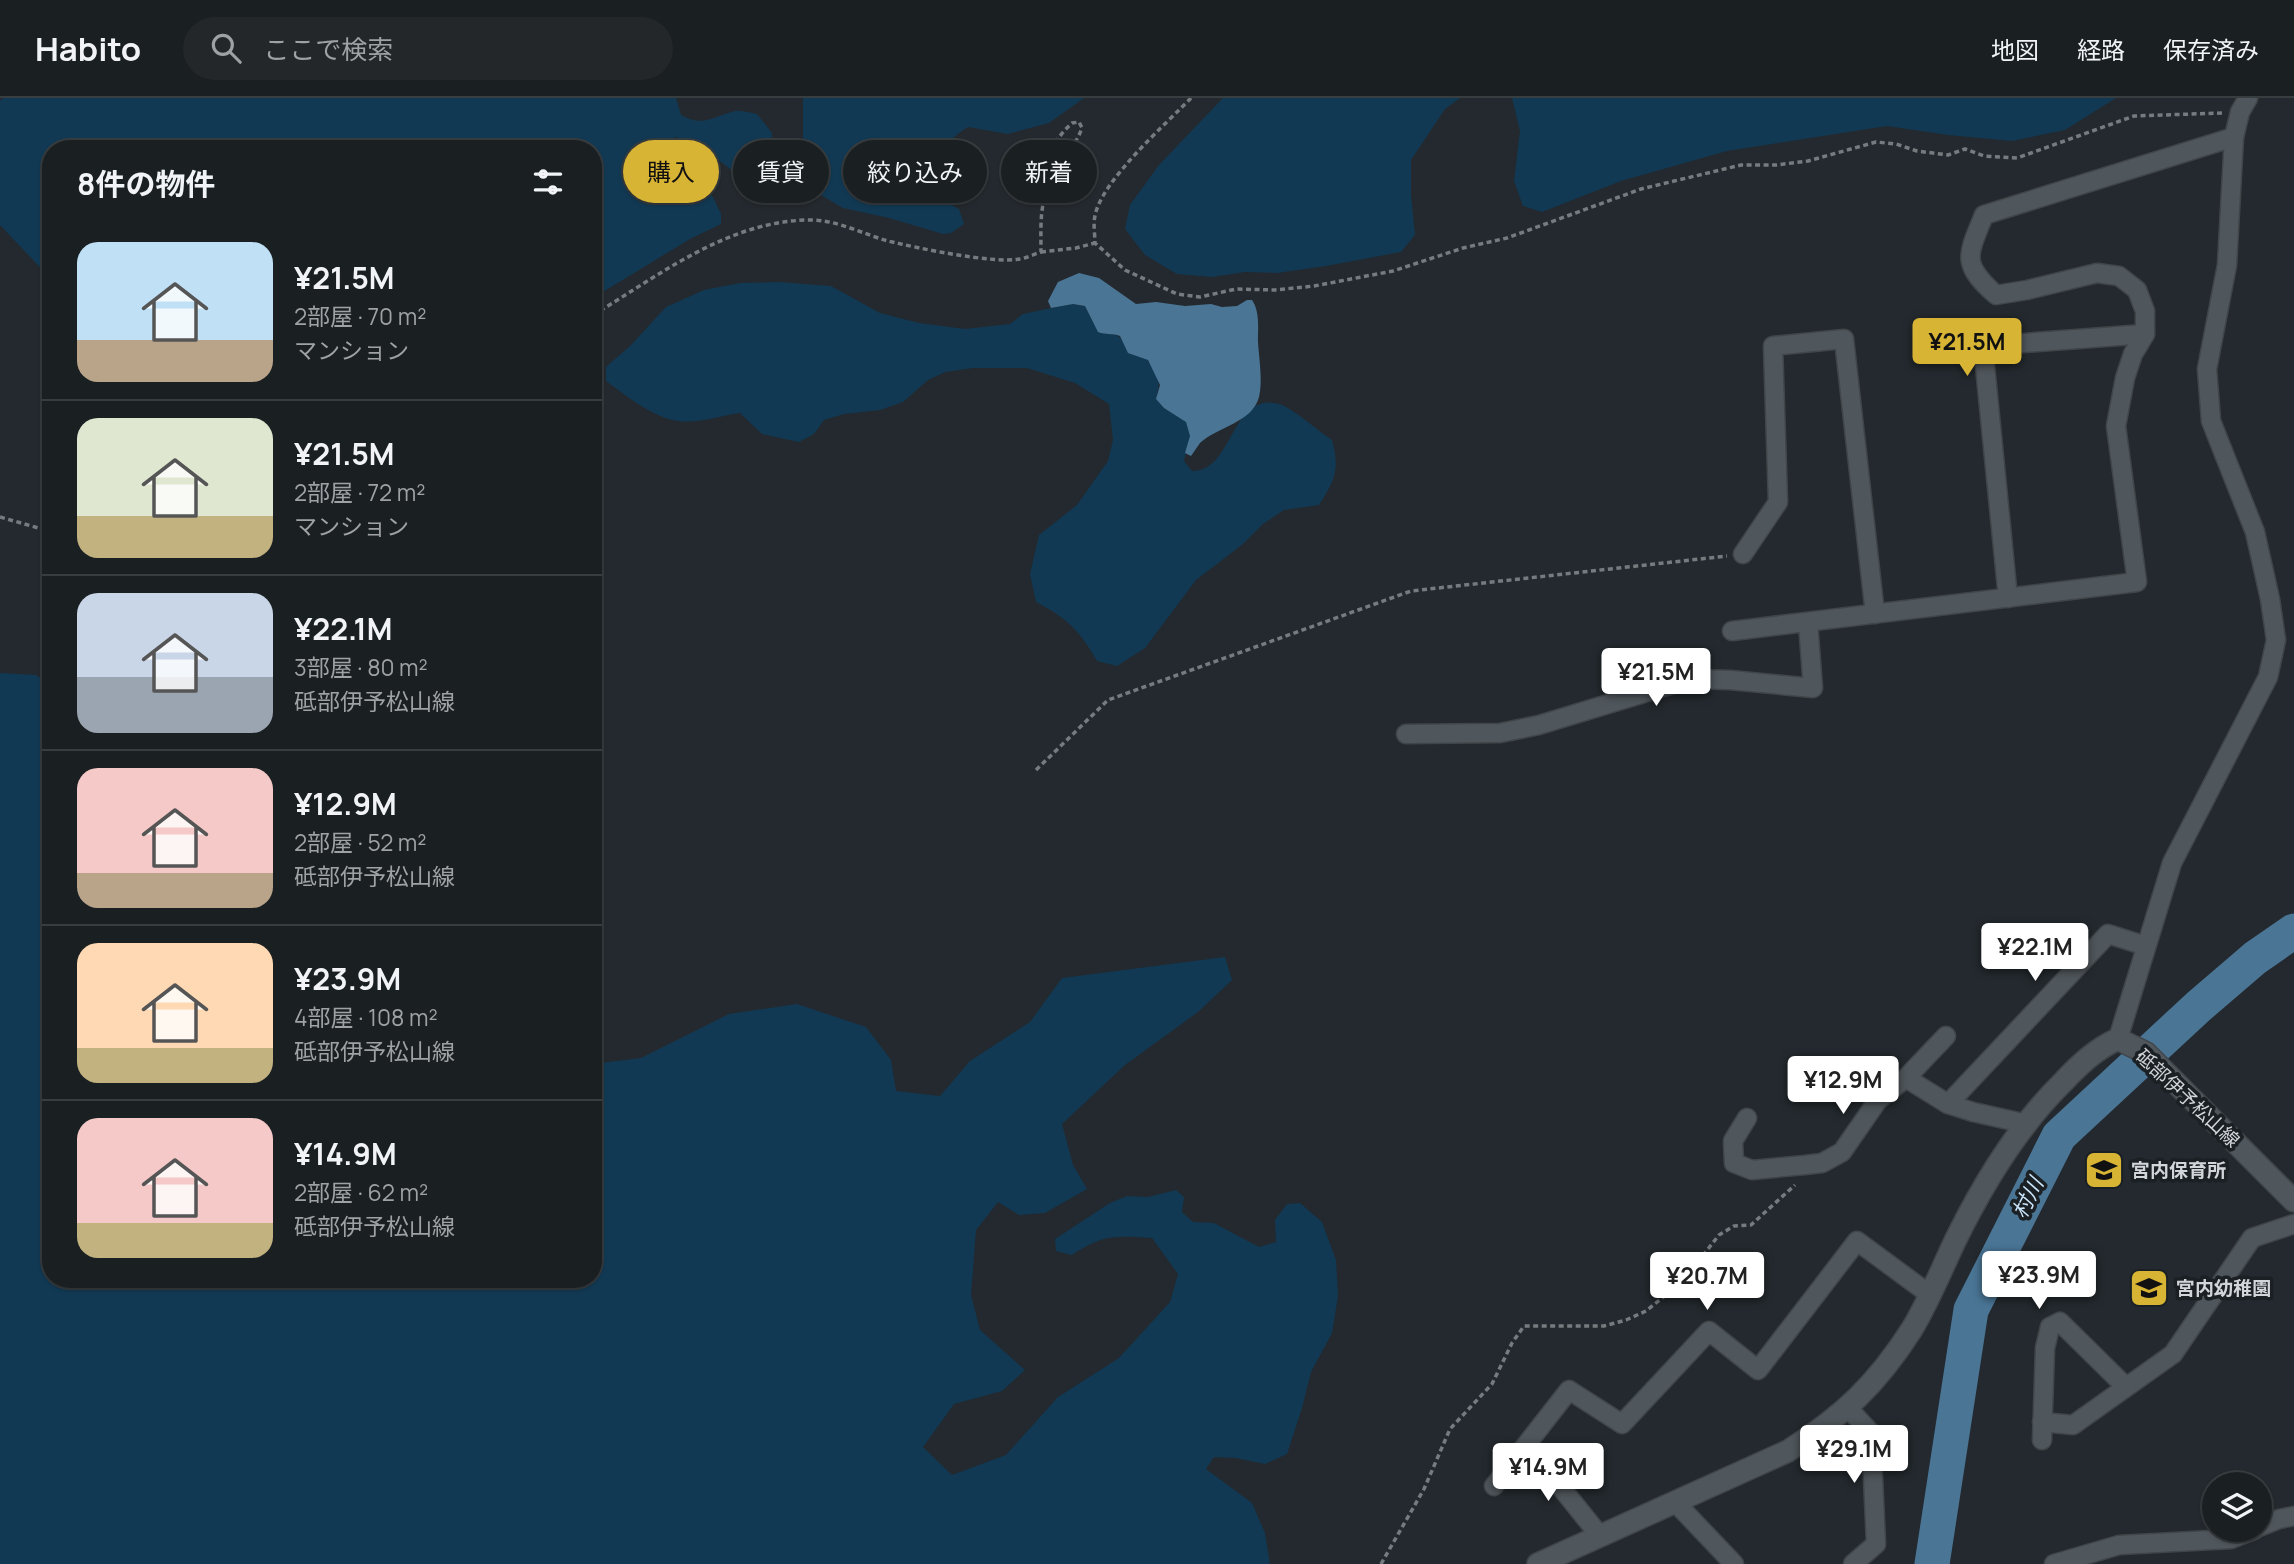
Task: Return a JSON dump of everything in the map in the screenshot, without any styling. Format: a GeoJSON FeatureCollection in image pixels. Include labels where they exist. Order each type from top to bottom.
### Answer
{"type":"FeatureCollection","features":[{"type":"Feature","properties":{"kind":"main road","name":"砥部伊予松山線"},"geometry":{"type":"LineString","coordinates":[[1538,1564],[1569,1558],[1600,1536],[1788,1451],[1849,1408],[1883,1370],[1913,1327],[1978,1196],[2005,1152],[2050,1094],[2101,1046],[2118,1039],[2146,1053],[2294,1201]]}},
{"type":"Feature","properties":{"kind":"street"},"geometry":{"type":"LineString","coordinates":[[2118,1039],[2172,863],[2268,677],[2276,640],[2255,532],[2211,421],[2207,369],[2227,265],[2234,137],[2244,105]]}},
{"type":"Feature","properties":{"kind":"street"},"geometry":{"type":"LineString","coordinates":[[1732,631],[2137,582],[2116,426],[2125,378],[2133,354],[2144,334],[2144,311],[2137,290],[2119,276],[2097,274],[1996,295],[1976,277],[1969,253],[1984,215],[2234,137]]}},
{"type":"Feature","properties":{"kind":"street"},"geometry":{"type":"LineString","coordinates":[[2008,598],[1983,346],[2144,334]]}},
{"type":"Feature","properties":{"kind":"street"},"geometry":{"type":"LineString","coordinates":[[1743,554],[1778,502],[1773,346],[1844,340],[1875,614]]}},
{"type":"Feature","properties":{"kind":"street"},"geometry":{"type":"LineString","coordinates":[[1406,734],[1500,733],[1539,725],[1690,678],[1813,688],[1808,623]]}},
{"type":"Feature","properties":{"kind":"street"},"geometry":{"type":"LineString","coordinates":[[1948,1104],[2108,934],[2146,946]]}},
{"type":"Feature","properties":{"kind":"street"},"geometry":{"type":"LineString","coordinates":[[1747,1118],[1732,1142],[1734,1163],[1752,1170],[1822,1163],[1842,1152],[1878,1100],[1906,1078],[1946,1036]]}},
{"type":"Feature","properties":{"kind":"street"},"geometry":{"type":"LineString","coordinates":[[1906,1078],[1948,1104],[2027,1124]]}},
{"type":"Feature","properties":{"kind":"street"},"geometry":{"type":"LineString","coordinates":[[2126,1387],[2060,1322],[2050,1327],[2045,1348],[2042,1431],[2073,1425],[2174,1354],[2252,1238],[2294,1224]]}},
{"type":"Feature","properties":{"kind":"street"},"geometry":{"type":"LineString","coordinates":[[1494,1486],[1569,1390],[1622,1424],[1709,1331],[1758,1370],[1857,1241],[1929,1294]]}},
{"type":"Feature","properties":{"kind":"street"},"geometry":{"type":"LineString","coordinates":[[1849,1408],[1871,1433],[1876,1544],[1853,1564]]}},
{"type":"Feature","properties":{"kind":"street"},"geometry":{"type":"LineString","coordinates":[[1527,1445],[1600,1536]]}},
{"type":"Feature","properties":{"kind":"street"},"geometry":{"type":"LineString","coordinates":[[1675,1502],[1734,1564]]}},
{"type":"Feature","properties":{"kind":"street"},"geometry":{"type":"LineString","coordinates":[[2272,1522],[2294,1516]]}},
{"type":"Feature","properties":{"kind":"street"},"geometry":{"type":"LineString","coordinates":[[2054,1564],[2119,1545],[2202,1541]]}},
{"type":"Feature","properties":{"kind":"path"},"geometry":{"type":"LineString","coordinates":[[1191,98],[1131,160],[1104,194],[1095,216],[1095,243],[1125,270],[1177,294],[1200,297],[1236,289],[1275,290],[1314,286],[1393,271],[1507,237],[1641,189],[1741,165],[1808,161],[1876,142],[1896,144],[1927,153],[1948,155],[1965,149],[1984,156],[2017,158],[2134,116],[2244,105]]}},
{"type":"Feature","properties":{"kind":"path"},"geometry":{"type":"LineString","coordinates":[[1057,140],[1072,123],[1079,122],[1082,128],[1077,140]]}},
{"type":"Feature","properties":{"kind":"path"},"geometry":{"type":"LineString","coordinates":[[1041,252],[1044,203]]}},
{"type":"Feature","properties":{"kind":"path"},"geometry":{"type":"LineString","coordinates":[[602,309],[678,261],[719,241],[793,221],[814,220],[889,241],[981,257],[1019,260],[1041,252],[1095,243]]}},
{"type":"Feature","properties":{"kind":"path"},"geometry":{"type":"LineString","coordinates":[[0,517],[42,529]]}},
{"type":"Feature","properties":{"kind":"path"},"geometry":{"type":"LineString","coordinates":[[1036,770],[1108,700],[1411,591],[1743,554]]}},
{"type":"Feature","properties":{"kind":"path"},"geometry":{"type":"LineString","coordinates":[[1381,1564],[1424,1489],[1450,1429],[1492,1384],[1512,1343],[1524,1326],[1604,1326],[1646,1311],[1682,1282],[1719,1235],[1734,1226],[1751,1225],[1786,1194],[1802,1177],[1805,1165]]}},
{"type":"Feature","properties":{"kind":"shaded area"},"geometry":{"type":"Polygon","coordinates":[[[3,98],[676,98],[681,115],[689,119],[702,121],[743,111],[757,114],[772,133],[772,140],[733,140],[733,171],[719,161],[719,140],[683,140],[677,137],[670,140],[623,140],[623,203],[716,203],[721,214],[721,224],[690,239],[602,293],[602,140],[42,140],[42,269],[0,225],[0,101],[3,98]]]}},
{"type":"Feature","properties":{"kind":"shaded area"},"geometry":{"type":"Polygon","coordinates":[[[803,98],[1084,98],[1049,123],[1008,134],[968,127],[951,140],[843,140],[843,203],[948,203],[959,209],[964,224],[951,233],[943,234],[843,208],[829,200],[829,140],[803,140],[803,98]]]}},
{"type":"Feature","properties":{"kind":"shaded area"},"geometry":{"type":"Polygon","coordinates":[[[1223,98],[1460,98],[1445,109],[1411,160],[1415,235],[1401,252],[1277,273],[1245,272],[1212,277],[1177,274],[1145,255],[1125,229],[1130,205],[1159,165],[1223,98]]]}},
{"type":"Feature","properties":{"kind":"shaded area"},"geometry":{"type":"Polygon","coordinates":[[[1512,98],[2116,98],[2065,130],[2012,141],[1887,126],[1727,151],[1621,181],[1542,212],[1523,206],[1514,181],[1520,131],[1512,98]]]}},
{"type":"Feature","properties":{"kind":"shaded area"},"geometry":{"type":"Polygon","coordinates":[[[1079,273],[1099,278],[1136,304],[1156,302],[1185,306],[1211,304],[1222,307],[1237,306],[1252,300],[1257,315],[1261,377],[1255,406],[1242,419],[1207,437],[1191,456],[1185,453],[1190,436],[1186,422],[1164,408],[1156,399],[1160,385],[1148,360],[1128,353],[1120,336],[1098,332],[1085,306],[1073,304],[1051,308],[1048,301],[1058,282],[1079,273]]]}},
{"type":"Feature","properties":{"kind":"shaded area"},"geometry":{"type":"Polygon","coordinates":[[[779,282],[831,286],[880,313],[919,323],[965,329],[1010,324],[1023,314],[1051,308],[1073,304],[1085,306],[1093,322],[1104,334],[1117,336],[1147,359],[1159,384],[1157,393],[1164,408],[1186,421],[1190,436],[1184,461],[1192,471],[1206,468],[1216,459],[1251,409],[1263,403],[1279,404],[1332,440],[1336,467],[1332,481],[1319,505],[1284,510],[1263,524],[1243,544],[1196,580],[1145,648],[1117,666],[1097,661],[1072,626],[1036,602],[1030,574],[1039,535],[1077,505],[1108,461],[1113,440],[1109,404],[1075,383],[1027,368],[973,368],[945,372],[928,380],[903,402],[880,410],[844,414],[824,420],[814,434],[799,442],[762,434],[740,413],[706,420],[673,420],[638,404],[606,381],[606,367],[631,345],[666,307],[704,290],[740,283],[779,282]]]}},
{"type":"Feature","properties":{"kind":"shaded area"},"geometry":{"type":"Polygon","coordinates":[[[0,673],[36,675],[42,679],[42,1288],[602,1288],[602,1063],[641,1058],[729,1014],[797,1004],[866,1027],[891,1060],[896,1091],[940,1096],[970,1061],[1030,1022],[1062,978],[1225,957],[1232,980],[1198,1012],[1125,1065],[1062,1124],[1073,1165],[1087,1189],[1045,1213],[1019,1215],[998,1202],[976,1230],[971,1295],[980,1330],[1025,1370],[1002,1391],[954,1404],[923,1447],[952,1475],[1006,1455],[1058,1397],[1119,1358],[1170,1302],[1178,1274],[1152,1238],[1110,1238],[1093,1243],[1072,1255],[1056,1251],[1055,1239],[1110,1203],[1127,1196],[1148,1197],[1176,1190],[1184,1197],[1182,1212],[1193,1222],[1214,1223],[1259,1247],[1276,1242],[1275,1220],[1287,1204],[1300,1203],[1322,1222],[1336,1260],[1338,1296],[1332,1333],[1311,1372],[1287,1454],[1265,1464],[1214,1457],[1206,1469],[1252,1503],[1265,1533],[1270,1564],[0,1564],[0,673]]]}},
{"type":"Feature","properties":{"kind":"waterway","name":"村川"},"geometry":{"type":"LineString","coordinates":[[1932,1564],[1971,1310],[2059,1136],[2199,1006],[2255,958],[2294,931]]}},
{"type":"Feature","properties":{"kind":"place","name":"宮内保育所"},"geometry":{"type":"Point","coordinates":[2104,1170]}},
{"type":"Feature","properties":{"kind":"place","name":"宮内幼稚園"},"geometry":{"type":"Point","coordinates":[2149,1288]}}]}
